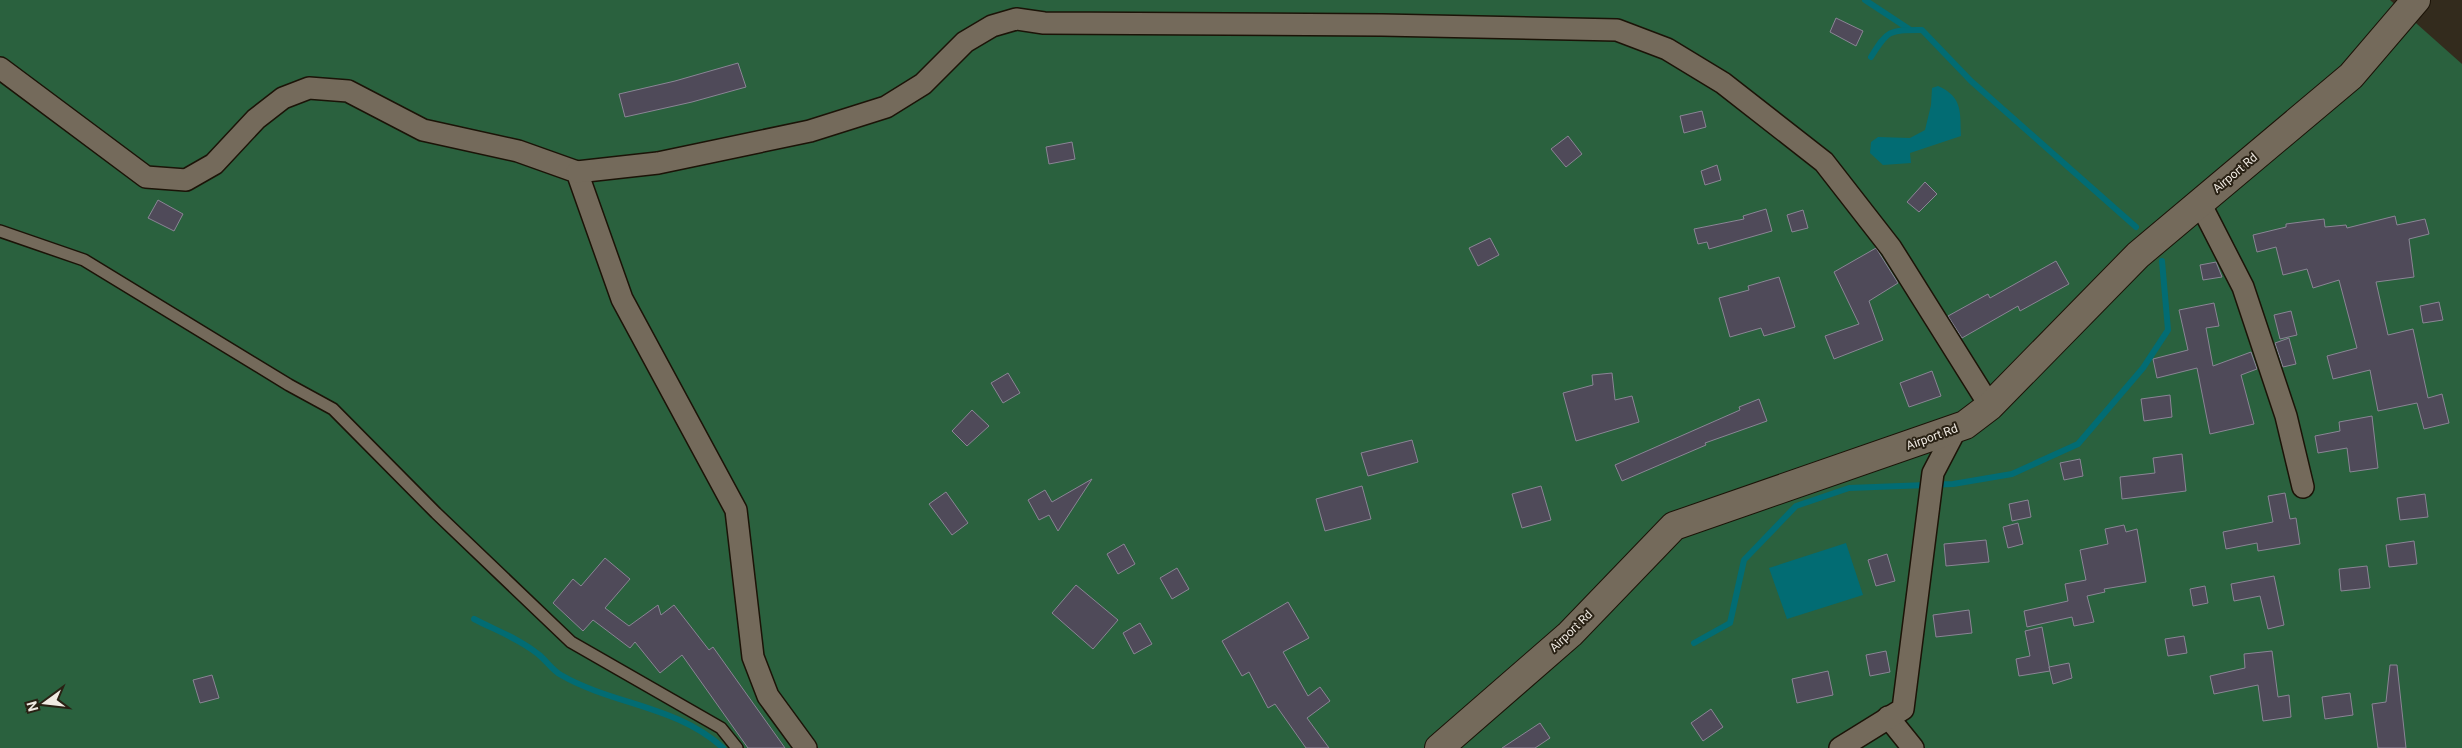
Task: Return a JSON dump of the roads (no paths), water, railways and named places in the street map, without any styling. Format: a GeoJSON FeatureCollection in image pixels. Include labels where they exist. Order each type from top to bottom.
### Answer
{"type":"FeatureCollection","features":[{"type":"Feature","properties":{"kind":"main road","name":"Airport Rd"},"geometry":{"type":"LineString","coordinates":[[1439,748],[1570,634],[1674,526],[1956,430],[1990,406],[2138,255],[2351,76],[2416,0]]}},
{"type":"Feature","properties":{"kind":"street"},"geometry":{"type":"LineString","coordinates":[[0,68],[146,177],[186,180],[214,164],[256,119],[283,98],[309,88],[348,91],[422,130],[518,150],[577,172],[658,163],[810,131],[886,107],[923,84],[965,42],[992,26],[1016,19],[1044,22],[1382,25],[1617,30],[1666,49],[1723,83],[1824,162],[1891,248],[1990,406]]}},
{"type":"Feature","properties":{"kind":"street"},"geometry":{"type":"LineString","coordinates":[[577,172],[622,299],[736,510],[753,657],[768,696],[806,748]]}},
{"type":"Feature","properties":{"kind":"street"},"geometry":{"type":"LineString","coordinates":[[2200,203],[2243,286],[2286,416],[2303,487]]}},
{"type":"Feature","properties":{"kind":"street"},"geometry":{"type":"LineString","coordinates":[[1840,748],[1903,709],[1933,473],[1956,430]]}},
{"type":"Feature","properties":{"kind":"street"},"geometry":{"type":"LineString","coordinates":[[1888,717],[1914,748]]}},
{"type":"Feature","properties":{"kind":"lane"},"geometry":{"type":"LineString","coordinates":[[0,231],[84,260],[289,385],[333,409],[429,506],[571,642],[722,728],[737,748]]}},
{"type":"Feature","properties":{"kind":"water"},"geometry":{"type":"Polygon","coordinates":[[[1938,86],[1946,90],[1956,100],[1960,113],[1961,136],[1910,153],[1911,163],[1883,165],[1870,153],[1871,142],[1878,137],[1910,138],[1925,130],[1931,105],[1932,88],[1938,86]]]}},
{"type":"Feature","properties":{"kind":"water"},"geometry":{"type":"Polygon","coordinates":[[[1846,543],[1863,595],[1787,619],[1769,568],[1846,543]]]}},
{"type":"Feature","properties":{"kind":"waterway"},"geometry":{"type":"LineString","coordinates":[[1865,0],[1909,29]]}},
{"type":"Feature","properties":{"kind":"waterway"},"geometry":{"type":"LineString","coordinates":[[1871,57],[1886,36],[1891,33],[1903,30],[1922,30],[1971,81],[2136,227]]}},
{"type":"Feature","properties":{"kind":"waterway"},"geometry":{"type":"LineString","coordinates":[[1694,643],[1730,623],[1744,560],[1796,506],[1849,488],[1953,484],[2012,474],[2078,444],[2143,368],[2168,330],[2162,261]]}},
{"type":"Feature","properties":{"kind":"waterway"},"geometry":{"type":"LineString","coordinates":[[474,619],[531,649],[561,675],[581,685],[666,714],[686,723],[705,734],[723,748]]}}]}
